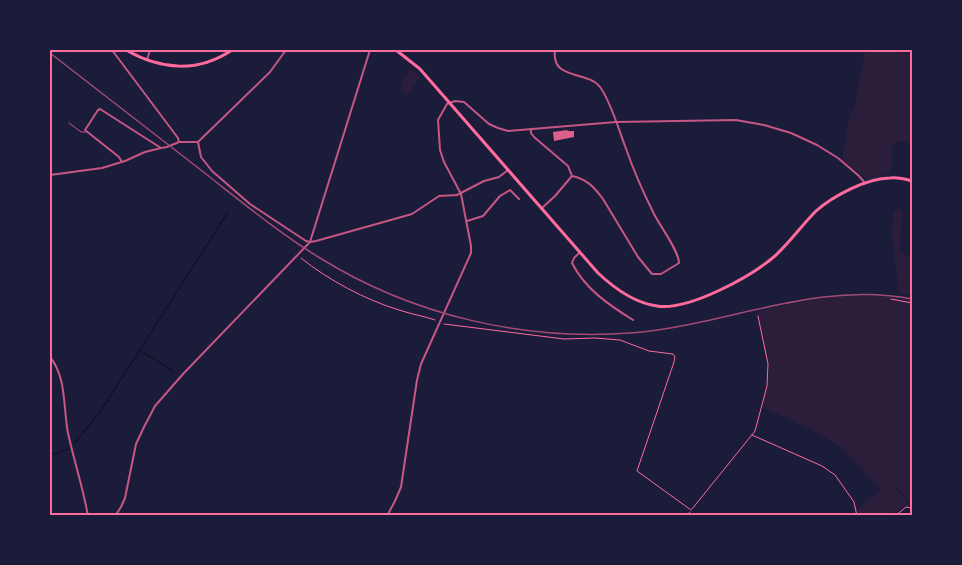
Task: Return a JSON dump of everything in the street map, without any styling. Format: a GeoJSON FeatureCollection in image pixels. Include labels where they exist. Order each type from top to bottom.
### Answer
{"type":"FeatureCollection","features":[{"type":"Feature","properties":{"kind":"main road"},"geometry":{"type":"LineString","coordinates":[[126,50],[147,60],[168,66],[187,66],[207,62],[232,50]]}},
{"type":"Feature","properties":{"kind":"main road"},"geometry":{"type":"LineString","coordinates":[[396,50],[414,63],[603,278],[626,294],[656,306],[678,305],[714,292],[750,274],[782,249],[824,205],[865,183],[889,177],[912,181]]}},
{"type":"Feature","properties":{"kind":"street"},"geometry":{"type":"LineString","coordinates":[[112,50],[179,142]]}},
{"type":"Feature","properties":{"kind":"street"},"geometry":{"type":"LineString","coordinates":[[147,60],[150,50]]}},
{"type":"Feature","properties":{"kind":"street"},"geometry":{"type":"LineString","coordinates":[[50,175],[89,171],[179,142],[198,142],[270,72],[286,50]]}},
{"type":"Feature","properties":{"kind":"street"},"geometry":{"type":"LineString","coordinates":[[115,516],[124,498],[136,444],[155,406],[310,242],[370,50]]}},
{"type":"Feature","properties":{"kind":"street"},"geometry":{"type":"LineString","coordinates":[[555,50],[555,60],[561,69],[590,79],[600,87],[638,181],[658,223],[679,257],[679,263],[661,274],[652,274],[638,257],[597,190],[583,178],[572,176]]}},
{"type":"Feature","properties":{"kind":"street"},"geometry":{"type":"LineString","coordinates":[[387,516],[401,487],[421,364],[471,254],[461,194],[440,150],[438,120],[446,105],[455,101],[464,102],[489,124],[508,131],[616,122],[728,119],[764,125],[817,145],[838,158],[865,183]]}},
{"type":"Feature","properties":{"kind":"street"},"geometry":{"type":"LineString","coordinates":[[122,162],[119,157],[86,132],[85,128],[100,109],[160,148]]}},
{"type":"Feature","properties":{"kind":"street"},"geometry":{"type":"LineString","coordinates":[[531,130],[534,137],[568,166],[572,176]]}},
{"type":"Feature","properties":{"kind":"street"},"geometry":{"type":"LineString","coordinates":[[198,142],[201,157],[212,171],[260,211],[306,242],[412,214],[439,196],[461,194],[484,181],[499,177],[508,170]]}},
{"type":"Feature","properties":{"kind":"street"},"geometry":{"type":"LineString","coordinates":[[542,209],[572,176]]}},
{"type":"Feature","properties":{"kind":"street"},"geometry":{"type":"LineString","coordinates":[[467,221],[483,216],[500,196],[510,190],[519,199]]}},
{"type":"Feature","properties":{"kind":"street"},"geometry":{"type":"LineString","coordinates":[[580,252],[572,263],[589,287],[604,301],[633,320]]}},
{"type":"Feature","properties":{"kind":"street"},"geometry":{"type":"LineString","coordinates":[[50,357],[61,379],[68,432],[88,516]]}},
{"type":"Feature","properties":{"kind":"lane"},"geometry":{"type":"LineString","coordinates":[[69,123],[81,132],[86,132]]}},
{"type":"Feature","properties":{"kind":"path"},"geometry":{"type":"LineString","coordinates":[[297,255],[331,279],[370,298],[399,310],[448,325],[564,339],[620,340],[649,351],[672,353],[675,356],[674,362],[637,471],[691,510]]}},
{"type":"Feature","properties":{"kind":"path"},"geometry":{"type":"LineString","coordinates":[[891,299],[912,303]]}},
{"type":"Feature","properties":{"kind":"path"},"geometry":{"type":"LineString","coordinates":[[687,516],[755,431],[767,386],[768,364],[758,316]]}},
{"type":"Feature","properties":{"kind":"path"},"geometry":{"type":"LineString","coordinates":[[752,435],[822,466],[835,475],[854,502],[857,516]]}},
{"type":"Feature","properties":{"kind":"path"},"geometry":{"type":"LineString","coordinates":[[895,516],[906,507],[912,508]]}},
{"type":"Feature","properties":{"kind":"shaded area"},"geometry":{"type":"Polygon","coordinates":[[[865,50],[888,50],[912,54],[912,142],[899,141],[892,147],[892,164],[889,174],[868,180],[842,160],[865,50]]]}},
{"type":"Feature","properties":{"kind":"shaded area"},"geometry":{"type":"Polygon","coordinates":[[[411,69],[420,78],[407,95],[400,90],[404,78],[411,69]]]}},
{"type":"Feature","properties":{"kind":"shaded area"},"geometry":{"type":"Polygon","coordinates":[[[893,210],[903,211],[899,251],[912,258],[912,294],[899,294],[892,237],[893,210]]]}},
{"type":"Feature","properties":{"kind":"shaded area"},"geometry":{"type":"Polygon","coordinates":[[[841,296],[886,297],[912,301],[912,506],[897,488],[910,506],[905,506],[892,515],[856,515],[852,500],[858,509],[881,489],[839,446],[808,428],[762,407],[768,385],[769,368],[757,311],[841,296]]]}},
{"type":"Feature","properties":{"kind":"building"},"geometry":{"type":"Polygon","coordinates":[[[574,131],[574,137],[554,141],[553,132],[574,131]]]}},
{"type":"Feature","properties":{"kind":"waterway"},"geometry":{"type":"LineString","coordinates":[[75,443],[102,409],[228,212]]}},
{"type":"Feature","properties":{"kind":"waterway"},"geometry":{"type":"LineString","coordinates":[[141,351],[173,371]]}},
{"type":"Feature","properties":{"kind":"waterway"},"geometry":{"type":"LineString","coordinates":[[50,455],[69,449]]}},
{"type":"Feature","properties":{"kind":"railway"},"geometry":{"type":"LineString","coordinates":[[50,53],[304,248],[355,278],[430,309],[509,328],[549,333],[589,334],[665,329],[771,306],[841,295],[876,295],[912,299]]}}]}
